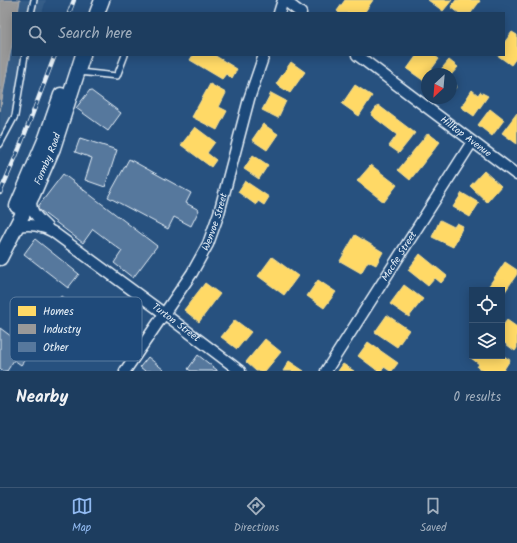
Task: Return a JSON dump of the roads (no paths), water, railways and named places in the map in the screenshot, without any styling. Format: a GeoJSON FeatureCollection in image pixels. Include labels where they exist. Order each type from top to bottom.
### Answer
{"type":"FeatureCollection","features":[{"type":"Feature","properties":{"kind":"main road","name":"Formby Road"},"geometry":{"type":"LineString","coordinates":[[0,238],[23,192],[46,138],[75,56]]}},
{"type":"Feature","properties":{"kind":"main road","name":"Formby Road"},"geometry":{"type":"LineString","coordinates":[[0,258],[33,194],[53,148],[83,56]]}},
{"type":"Feature","properties":{"kind":"street"},"geometry":{"type":"LineString","coordinates":[[279,12],[284,0],[300,12]]}},
{"type":"Feature","properties":{"kind":"street","name":"Wenvoe Street"},"geometry":{"type":"LineString","coordinates":[[142,347],[192,273],[208,244],[219,213],[249,99],[264,56]]}},
{"type":"Feature","properties":{"kind":"street","name":"Hilltop Avenue"},"geometry":{"type":"LineString","coordinates":[[358,56],[517,175]]}},
{"type":"Feature","properties":{"kind":"street","name":"Macfie Street"},"geometry":{"type":"LineString","coordinates":[[326,371],[472,142]]}},
{"type":"Feature","properties":{"kind":"street","name":"Turton Street"},"geometry":{"type":"LineString","coordinates":[[33,194],[30,203],[34,213],[53,232],[142,297]]}},
{"type":"Feature","properties":{"kind":"street","name":"Turton Street"},"geometry":{"type":"LineString","coordinates":[[17,226],[39,226],[53,232]]}},
{"type":"Feature","properties":{"kind":"street","name":"Turton Street"},"geometry":{"type":"LineString","coordinates":[[142,297],[240,371]]}},
{"type":"Feature","properties":{"kind":"street","name":"Wenvoe Street"},"geometry":{"type":"LineString","coordinates":[[125,371],[132,361]]}},
{"type":"Feature","properties":{"kind":"lane"},"geometry":{"type":"LineString","coordinates":[[32,12],[34,0]]}},
{"type":"Feature","properties":{"kind":"lane"},"geometry":{"type":"LineString","coordinates":[[0,144],[15,116],[25,56]]}},
{"type":"Feature","properties":{"kind":"lane"},"geometry":{"type":"LineString","coordinates":[[77,72],[117,76],[125,56]]}},
{"type":"Feature","properties":{"kind":"railway"},"geometry":{"type":"LineString","coordinates":[[69,12],[74,0]]}},
{"type":"Feature","properties":{"kind":"railway"},"geometry":{"type":"LineString","coordinates":[[0,193],[19,149],[55,56]]}}]}
